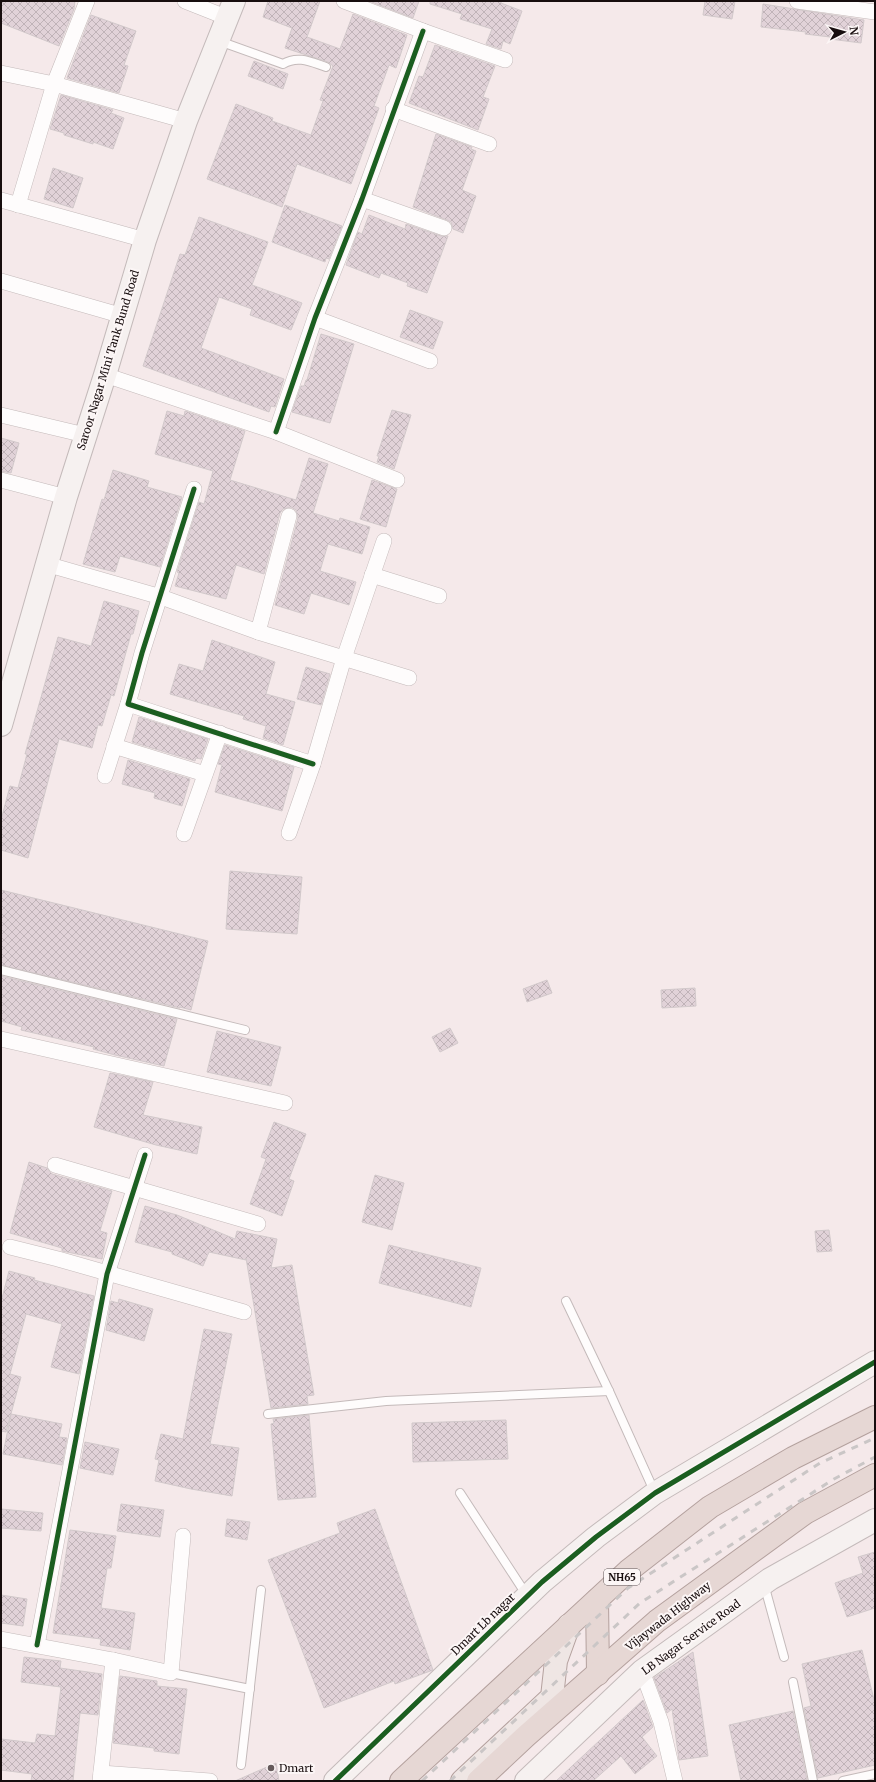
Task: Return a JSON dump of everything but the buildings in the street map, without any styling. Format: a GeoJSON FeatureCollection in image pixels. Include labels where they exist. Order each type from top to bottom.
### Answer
{"type":"FeatureCollection","features":[{"type":"Feature","properties":{"kind":"highway","name":"NH65"},"geometry":{"type":"LineString","coordinates":[[401,1781],[628,1571],[710,1507],[793,1458],[875,1417]]}},
{"type":"Feature","properties":{"kind":"highway","name":"Vijaywada Highway"},"geometry":{"type":"LineString","coordinates":[[478,1781],[526,1736],[658,1621],[805,1512],[875,1475]]}},
{"type":"Feature","properties":{"kind":"highway"},"geometry":{"type":"LineString","coordinates":[[597,1600],[598,1674]]}},
{"type":"Feature","properties":{"kind":"main road"},"geometry":{"type":"LineString","coordinates":[[462,1781],[552,1697],[556,1661],[569,1626]]}},
{"type":"Feature","properties":{"kind":"street"},"geometry":{"type":"LineString","coordinates":[[18,204],[54,84],[87,1]]}},
{"type":"Feature","properties":{"kind":"street"},"geometry":{"type":"LineString","coordinates":[[185,1],[231,9]]}},
{"type":"Feature","properties":{"kind":"street"},"geometry":{"type":"LineString","coordinates":[[344,1],[422,31],[505,60]]}},
{"type":"Feature","properties":{"kind":"street"},"geometry":{"type":"LineString","coordinates":[[797,1],[875,12]]}},
{"type":"Feature","properties":{"kind":"street","name":"Saroor Nagar Mini Tank Bund Road"},"geometry":{"type":"LineString","coordinates":[[1,725],[7,679],[46,564],[145,240],[186,121],[231,9]]}},
{"type":"Feature","properties":{"kind":"street"},"geometry":{"type":"LineString","coordinates":[[276,432],[315,318],[362,199],[422,31]]}},
{"type":"Feature","properties":{"kind":"street"},"geometry":{"type":"LineString","coordinates":[[1,73],[54,84],[186,121]]}},
{"type":"Feature","properties":{"kind":"street"},"geometry":{"type":"LineString","coordinates":[[393,109],[489,144]]}},
{"type":"Feature","properties":{"kind":"street"},"geometry":{"type":"LineString","coordinates":[[362,199],[444,228]]}},
{"type":"Feature","properties":{"kind":"street"},"geometry":{"type":"LineString","coordinates":[[1,200],[145,240]]}},
{"type":"Feature","properties":{"kind":"street"},"geometry":{"type":"LineString","coordinates":[[1,281],[123,316]]}},
{"type":"Feature","properties":{"kind":"street"},"geometry":{"type":"LineString","coordinates":[[315,318],[430,361]]}},
{"type":"Feature","properties":{"kind":"street"},"geometry":{"type":"LineString","coordinates":[[105,375],[276,432],[397,480]]}},
{"type":"Feature","properties":{"kind":"street"},"geometry":{"type":"LineString","coordinates":[[1,415],[85,435]]}},
{"type":"Feature","properties":{"kind":"street"},"geometry":{"type":"LineString","coordinates":[[1,480],[66,497]]}},
{"type":"Feature","properties":{"kind":"street"},"geometry":{"type":"LineString","coordinates":[[105,776],[194,489]]}},
{"type":"Feature","properties":{"kind":"street"},"geometry":{"type":"LineString","coordinates":[[258,632],[289,516]]}},
{"type":"Feature","properties":{"kind":"street"},"geometry":{"type":"LineString","coordinates":[[290,833],[313,764],[344,658],[384,541]]}},
{"type":"Feature","properties":{"kind":"street"},"geometry":{"type":"LineString","coordinates":[[46,564],[161,596],[258,632],[409,678]]}},
{"type":"Feature","properties":{"kind":"street"},"geometry":{"type":"LineString","coordinates":[[372,575],[438,596]]}},
{"type":"Feature","properties":{"kind":"street"},"geometry":{"type":"LineString","coordinates":[[128,704],[313,764]]}},
{"type":"Feature","properties":{"kind":"street"},"geometry":{"type":"LineString","coordinates":[[184,834],[220,733]]}},
{"type":"Feature","properties":{"kind":"street"},"geometry":{"type":"LineString","coordinates":[[114,746],[205,774]]}},
{"type":"Feature","properties":{"kind":"street"},"geometry":{"type":"LineString","coordinates":[[1,1039],[285,1103]]}},
{"type":"Feature","properties":{"kind":"street"},"geometry":{"type":"LineString","coordinates":[[37,1645],[107,1274],[145,1155]]}},
{"type":"Feature","properties":{"kind":"street"},"geometry":{"type":"LineString","coordinates":[[55,1165],[135,1187],[258,1224]]}},
{"type":"Feature","properties":{"kind":"street"},"geometry":{"type":"LineString","coordinates":[[10,1247],[244,1312]]}},
{"type":"Feature","properties":{"kind":"street","name":"Dmart Lb nagar"},"geometry":{"type":"LineString","coordinates":[[335,1781],[528,1595],[596,1536],[655,1493],[875,1362]]}},
{"type":"Feature","properties":{"kind":"street","name":"LB Nagar Service Road"},"geometry":{"type":"LineString","coordinates":[[526,1781],[642,1671],[764,1584],[875,1520]]}},
{"type":"Feature","properties":{"kind":"street"},"geometry":{"type":"LineString","coordinates":[[1,1639],[113,1660],[171,1673],[183,1536]]}},
{"type":"Feature","properties":{"kind":"street"},"geometry":{"type":"LineString","coordinates":[[113,1660],[100,1777],[210,1781]]}},
{"type":"Feature","properties":{"kind":"street"},"geometry":{"type":"LineString","coordinates":[[642,1671],[661,1722],[675,1781]]}},
{"type":"Feature","properties":{"kind":"lane"},"geometry":{"type":"LineString","coordinates":[[218,41],[283,64],[289,60],[299,58],[326,67]]}},
{"type":"Feature","properties":{"kind":"lane"},"geometry":{"type":"LineString","coordinates":[[1,970],[245,1030]]}},
{"type":"Feature","properties":{"kind":"lane"},"geometry":{"type":"LineString","coordinates":[[566,1302],[609,1391],[655,1493]]}},
{"type":"Feature","properties":{"kind":"lane"},"geometry":{"type":"LineString","coordinates":[[268,1414],[386,1401],[609,1391]]}},
{"type":"Feature","properties":{"kind":"lane"},"geometry":{"type":"LineString","coordinates":[[460,1493],[528,1595]]}},
{"type":"Feature","properties":{"kind":"lane"},"geometry":{"type":"LineString","coordinates":[[764,1584],[784,1657]]}},
{"type":"Feature","properties":{"kind":"lane"},"geometry":{"type":"LineString","coordinates":[[241,1765],[262,1590]]}},
{"type":"Feature","properties":{"kind":"lane"},"geometry":{"type":"LineString","coordinates":[[171,1673],[250,1689]]}},
{"type":"Feature","properties":{"kind":"lane"},"geometry":{"type":"LineString","coordinates":[[793,1682],[813,1781]]}},
{"type":"Feature","properties":{"kind":"lane"},"geometry":{"type":"LineString","coordinates":[[842,1781],[875,1774]]}},
{"type":"Feature","properties":{"kind":"railway"},"geometry":{"type":"LineString","coordinates":[[422,1781],[628,1588],[820,1463],[875,1438]]}},
{"type":"Feature","properties":{"kind":"railway"},"geometry":{"type":"LineString","coordinates":[[450,1781],[640,1603],[834,1479],[875,1457]]}},
{"type":"Feature","properties":{"kind":"cycle path"},"geometry":{"type":"LineString","coordinates":[[276,432],[315,318],[362,199],[423,31]]}},
{"type":"Feature","properties":{"kind":"cycle path"},"geometry":{"type":"LineString","coordinates":[[194,489],[142,653],[128,704],[313,764]]}},
{"type":"Feature","properties":{"kind":"cycle path"},"geometry":{"type":"LineString","coordinates":[[37,1645],[107,1274],[145,1155]]}},
{"type":"Feature","properties":{"kind":"cycle path"},"geometry":{"type":"LineString","coordinates":[[335,1781],[542,1582],[596,1537],[655,1493],[875,1362]]}},
{"type":"Feature","properties":{"kind":"place","name":"Dmart"},"geometry":{"type":"Point","coordinates":[271,1768]}}]}
